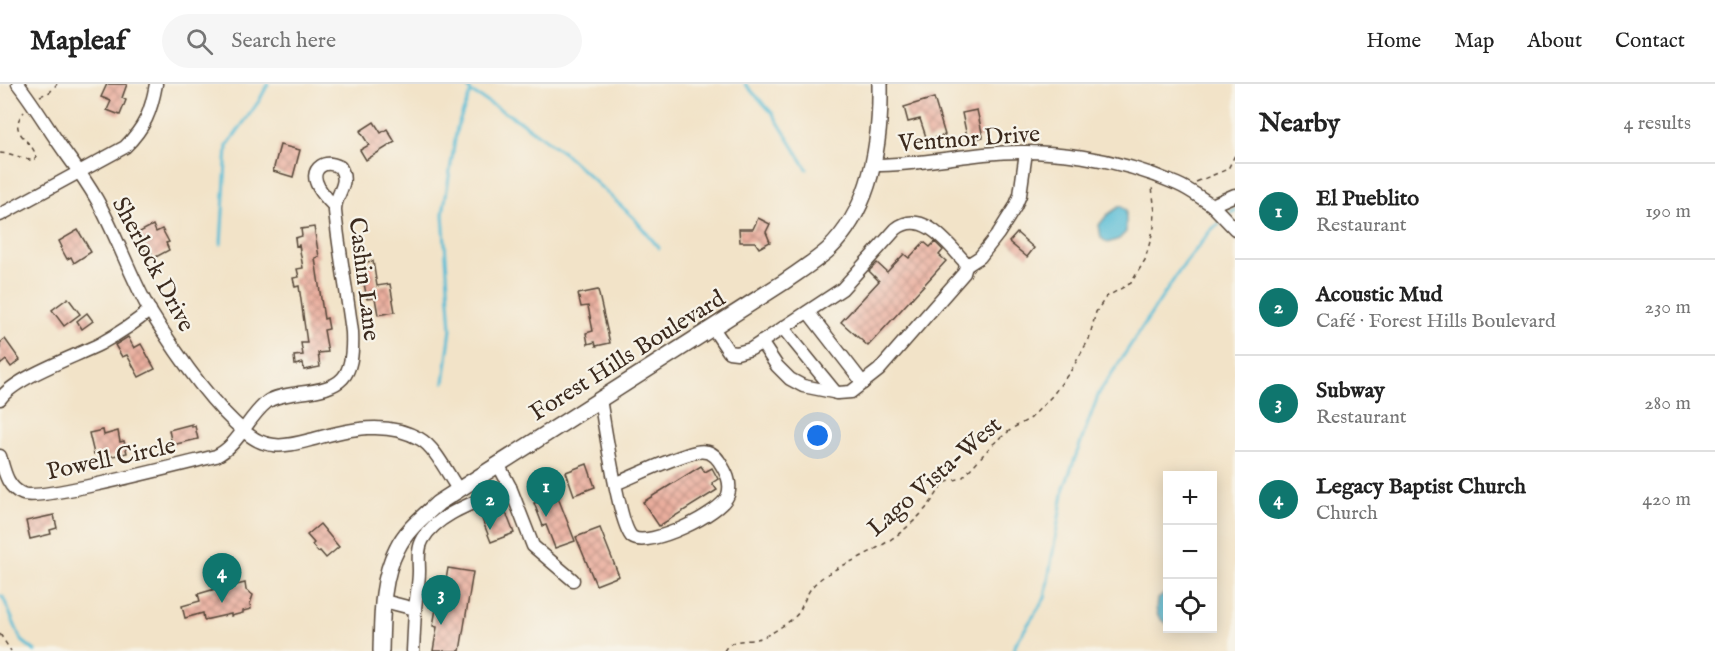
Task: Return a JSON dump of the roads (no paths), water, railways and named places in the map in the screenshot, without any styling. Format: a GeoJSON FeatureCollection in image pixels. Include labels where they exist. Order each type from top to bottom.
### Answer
{"type":"FeatureCollection","features":[{"type":"Feature","properties":{"kind":"main road","name":"Forest Hills Boulevard"},"geometry":{"type":"LineString","coordinates":[[381,651],[388,574],[397,548],[414,525],[438,503],[784,282],[829,249],[850,222],[874,165],[880,84]]}},
{"type":"Feature","properties":{"kind":"street","name":"Sherlock Drive"},"geometry":{"type":"LineString","coordinates":[[18,84],[81,172],[118,240],[150,310],[184,362],[211,397],[243,430],[257,441],[275,446],[365,428],[382,427],[399,430],[422,440],[438,458],[458,489]]}},
{"type":"Feature","properties":{"kind":"street"},"geometry":{"type":"LineString","coordinates":[[0,215],[125,147],[147,120],[156,84]]}},
{"type":"Feature","properties":{"kind":"street"},"geometry":{"type":"LineString","coordinates":[[966,266],[980,257],[1015,207],[1020,195],[1026,152]]}},
{"type":"Feature","properties":{"kind":"street","name":"Ventnor Drive"},"geometry":{"type":"LineString","coordinates":[[874,165],[903,165],[984,154],[1026,152],[1092,157],[1179,185],[1212,205],[1235,229]]}},
{"type":"Feature","properties":{"kind":"street"},"geometry":{"type":"LineString","coordinates":[[1212,205],[1235,195]]}},
{"type":"Feature","properties":{"kind":"street","name":"Cashin Lane"},"geometry":{"type":"LineString","coordinates":[[243,430],[267,402],[283,395],[330,387],[347,374],[353,353],[352,332],[335,207]]}},
{"type":"Feature","properties":{"kind":"street"},"geometry":{"type":"LineString","coordinates":[[713,328],[729,352],[742,353],[842,289],[896,230],[904,225],[916,224],[931,227],[964,261],[966,266],[964,273],[879,370],[851,392],[836,393],[803,386],[790,379],[777,366],[761,342]]}},
{"type":"Feature","properties":{"kind":"street"},"geometry":{"type":"LineString","coordinates":[[0,399],[4,393],[20,382],[103,342],[150,310]]}},
{"type":"Feature","properties":{"kind":"street"},"geometry":{"type":"LineString","coordinates":[[808,312],[863,383]]}},
{"type":"Feature","properties":{"kind":"street"},"geometry":{"type":"LineString","coordinates":[[783,328],[836,393]]}},
{"type":"Feature","properties":{"kind":"street"},"geometry":{"type":"LineString","coordinates":[[600,399],[615,484],[627,528],[632,537],[656,538],[702,519],[728,497],[730,484],[727,473],[717,456],[709,452],[679,458],[615,484]]}},
{"type":"Feature","properties":{"kind":"street","name":"Powell Circle"},"geometry":{"type":"LineString","coordinates":[[0,456],[7,480],[14,488],[22,494],[42,495],[216,456],[232,446],[243,430]]}},
{"type":"Feature","properties":{"kind":"street"},"geometry":{"type":"LineString","coordinates":[[498,464],[510,487],[533,546],[573,580]]}},
{"type":"Feature","properties":{"kind":"street"},"geometry":{"type":"LineString","coordinates":[[413,651],[419,572],[418,556],[422,539],[439,522],[465,506],[510,487]]}},
{"type":"Feature","properties":{"kind":"street"},"geometry":{"type":"LineString","coordinates":[[384,601],[415,609]]}},
{"type":"Feature","properties":{"kind":"water"},"geometry":{"type":"Polygon","coordinates":[[[1120,206],[1126,210],[1126,232],[1119,239],[1108,243],[1101,238],[1099,225],[1107,215],[1120,206]]]}},
{"type":"Feature","properties":{"kind":"water"},"geometry":{"type":"Polygon","coordinates":[[[1163,595],[1163,621],[1156,608],[1157,600],[1163,595]]]}},
{"type":"Feature","properties":{"kind":"waterway"},"geometry":{"type":"LineString","coordinates":[[221,244],[227,146],[259,101],[268,84]]}},
{"type":"Feature","properties":{"kind":"waterway"},"geometry":{"type":"LineString","coordinates":[[466,84],[471,92],[521,122],[564,153],[633,217],[659,248]]}},
{"type":"Feature","properties":{"kind":"waterway"},"geometry":{"type":"LineString","coordinates":[[745,84],[773,114],[807,169]]}},
{"type":"Feature","properties":{"kind":"waterway"},"geometry":{"type":"LineString","coordinates":[[444,382],[451,329],[443,214],[457,127],[471,92]]}},
{"type":"Feature","properties":{"kind":"waterway"},"geometry":{"type":"LineString","coordinates":[[1231,213],[1235,210]]}},
{"type":"Feature","properties":{"kind":"waterway"},"geometry":{"type":"LineString","coordinates":[[1014,651],[1016,643],[1045,598],[1064,488],[1099,393],[1180,270],[1211,230],[1219,224]]}},
{"type":"Feature","properties":{"kind":"waterway"},"geometry":{"type":"LineString","coordinates":[[0,596],[3,597],[21,640],[35,651]]}},
{"type":"Feature","properties":{"kind":"place","name":"El Pueblito"},"geometry":{"type":"Point","coordinates":[546,517]}},
{"type":"Feature","properties":{"kind":"place","name":"Acoustic Mud"},"geometry":{"type":"Point","coordinates":[490,530]}},
{"type":"Feature","properties":{"kind":"place","name":"Legacy Baptist Church"},"geometry":{"type":"Point","coordinates":[222,603]}},
{"type":"Feature","properties":{"kind":"place","name":"Subway"},"geometry":{"type":"Point","coordinates":[441,625]}}]}
